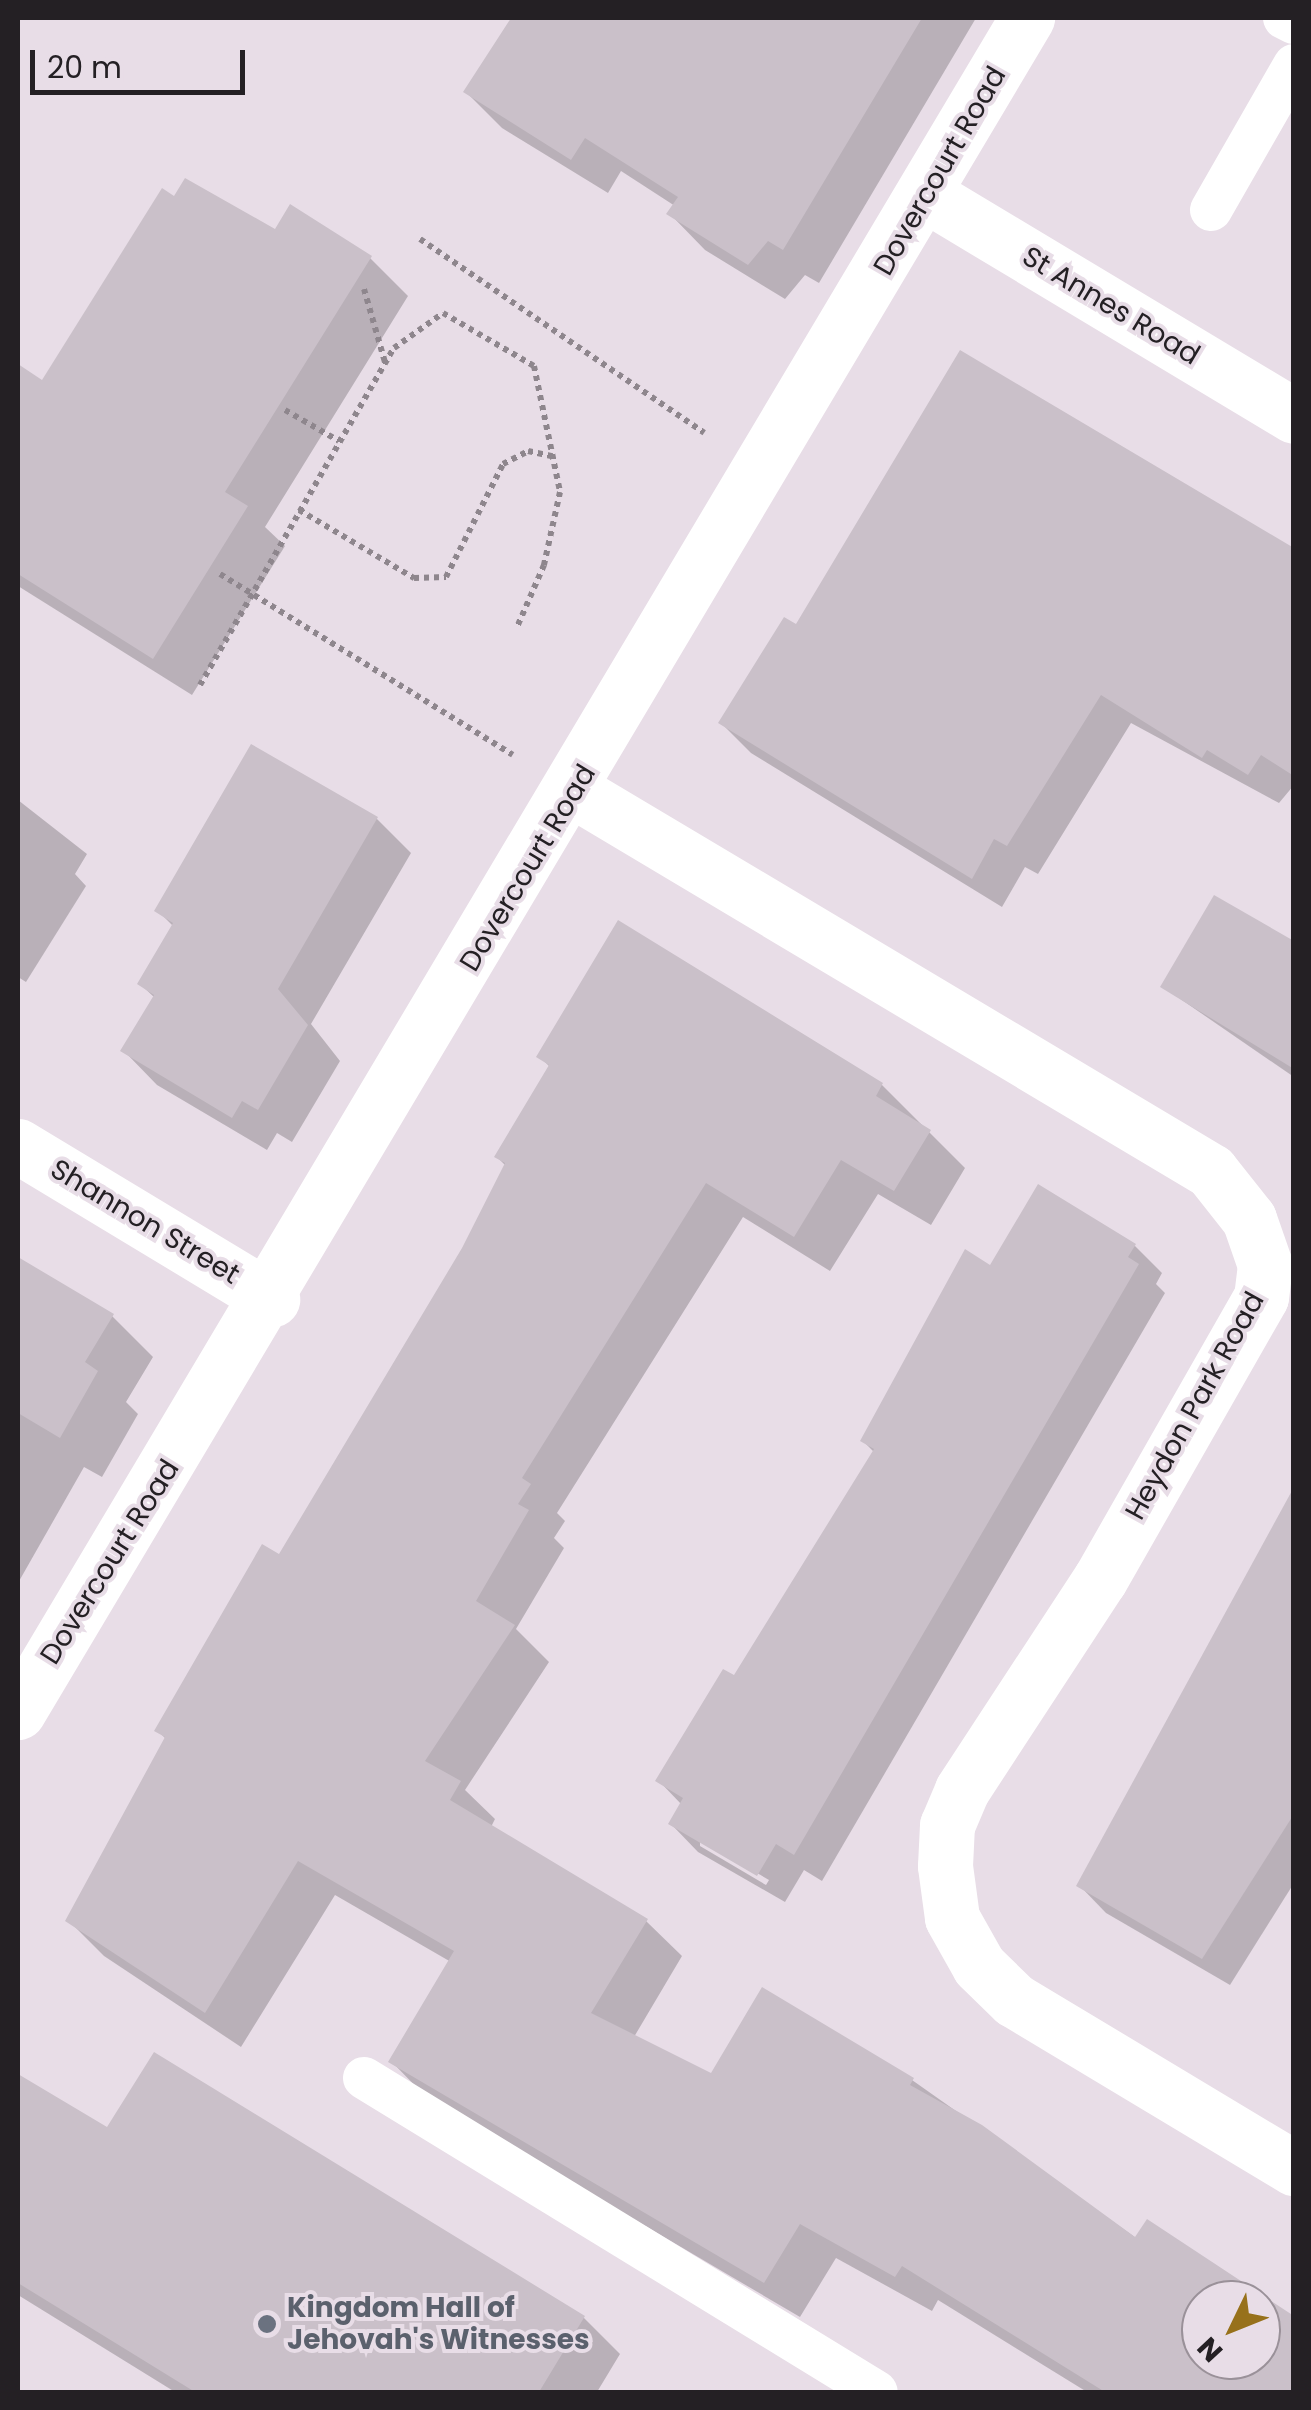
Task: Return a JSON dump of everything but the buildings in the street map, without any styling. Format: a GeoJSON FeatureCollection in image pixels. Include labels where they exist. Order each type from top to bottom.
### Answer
{"type":"FeatureCollection","features":[{"type":"Feature","properties":{"kind":"street","name":"Dovercourt Road"},"geometry":{"type":"LineString","coordinates":[[18,1712],[272,1298],[928,196],[1028,18]]}},
{"type":"Feature","properties":{"kind":"street","name":"St Annes Road"},"geometry":{"type":"LineString","coordinates":[[928,196],[1294,416]]}},
{"type":"Feature","properties":{"kind":"street","name":"Heydon Park Road"},"geometry":{"type":"LineString","coordinates":[[574,790],[1211,1171],[1249,1219],[1277,1306],[962,1790],[944,1866],[952,1918],[979,1966],[1014,2000],[1294,2168]]}},
{"type":"Feature","properties":{"kind":"street","name":"Shannon Street"},"geometry":{"type":"LineString","coordinates":[[18,1146],[272,1298]]}},
{"type":"Feature","properties":{"kind":"lane"},"geometry":{"type":"LineString","coordinates":[[1284,18],[1294,23]]}},
{"type":"Feature","properties":{"kind":"lane"},"geometry":{"type":"LineString","coordinates":[[1210,210],[1294,65]]}},
{"type":"Feature","properties":{"kind":"lane"},"geometry":{"type":"LineString","coordinates":[[364,2078],[876,2392]]}},
{"type":"Feature","properties":{"kind":"path"},"geometry":{"type":"LineString","coordinates":[[420,239],[710,438]]}},
{"type":"Feature","properties":{"kind":"path"},"geometry":{"type":"LineString","coordinates":[[364,289],[385,363]]}},
{"type":"Feature","properties":{"kind":"path"},"geometry":{"type":"LineString","coordinates":[[200,684],[257,598],[299,510],[385,363],[443,312],[534,366],[560,492],[544,564],[517,626]]}},
{"type":"Feature","properties":{"kind":"path"},"geometry":{"type":"LineString","coordinates":[[286,410],[339,441]]}},
{"type":"Feature","properties":{"kind":"path"},"geometry":{"type":"LineString","coordinates":[[299,510],[414,578],[446,577],[503,464],[528,451],[552,456]]}},
{"type":"Feature","properties":{"kind":"path"},"geometry":{"type":"LineString","coordinates":[[220,574],[519,759]]}},
{"type":"Feature","properties":{"kind":"place","name":"Kingdom Hall of Jehovah's Witnesses"},"geometry":{"type":"Point","coordinates":[267,2324]}}]}
